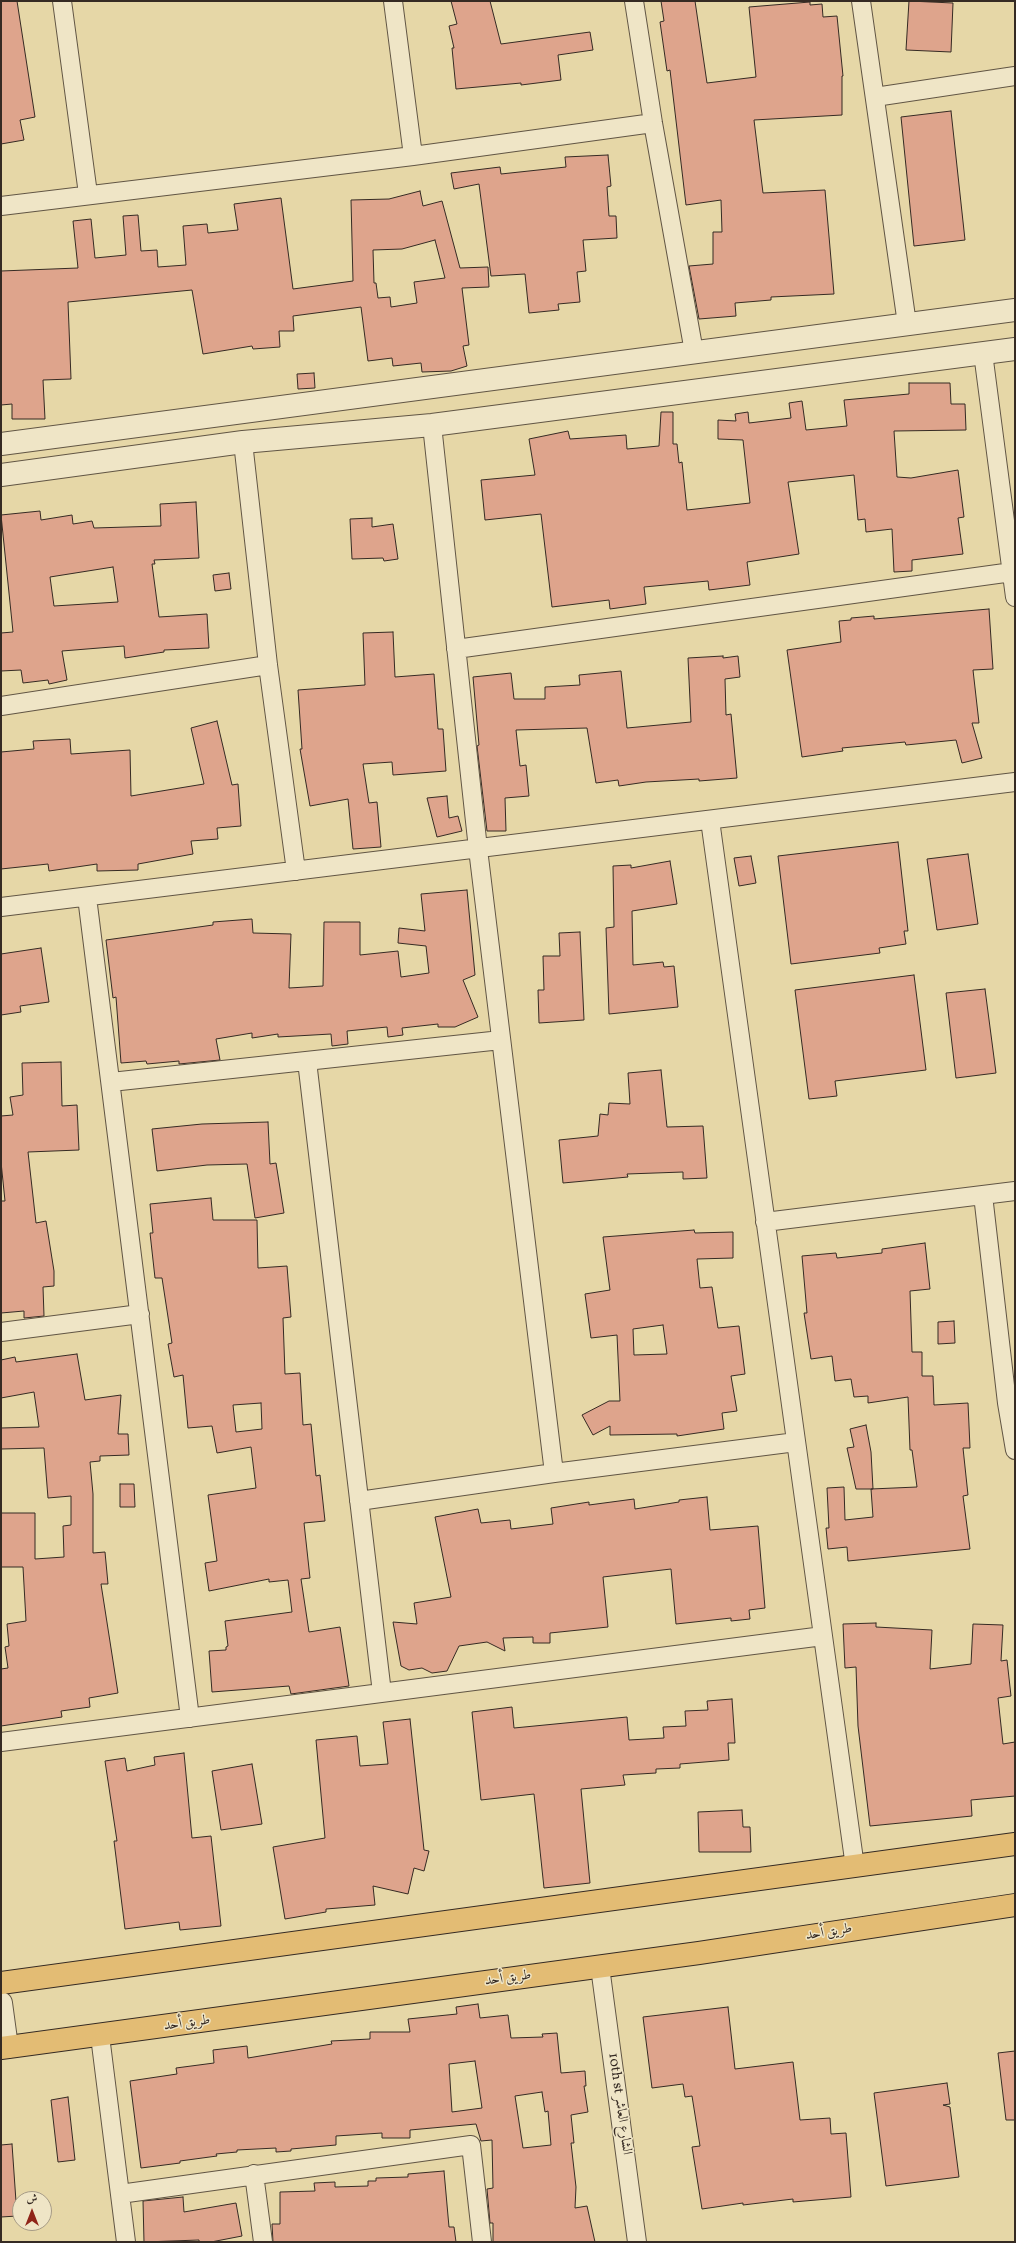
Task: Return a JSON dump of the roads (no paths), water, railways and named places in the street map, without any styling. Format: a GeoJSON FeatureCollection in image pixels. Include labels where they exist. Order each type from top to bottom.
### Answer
{"type":"FeatureCollection","features":[{"type":"Feature","properties":{"kind":"main road"},"geometry":{"type":"LineString","coordinates":[[1,1983],[1015,1844]]}},
{"type":"Feature","properties":{"kind":"main road","name":"طريق أحد"},"geometry":{"type":"LineString","coordinates":[[4,2047],[100,2036],[600,1966],[1015,1905]]}},
{"type":"Feature","properties":{"kind":"street"},"geometry":{"type":"LineString","coordinates":[[62,1],[88,194]]}},
{"type":"Feature","properties":{"kind":"street"},"geometry":{"type":"LineString","coordinates":[[393,1],[413,156]]}},
{"type":"Feature","properties":{"kind":"street"},"geometry":{"type":"LineString","coordinates":[[634,1],[653,123],[694,352]]}},
{"type":"Feature","properties":{"kind":"street"},"geometry":{"type":"LineString","coordinates":[[861,1],[907,324]]}},
{"type":"Feature","properties":{"kind":"street"},"geometry":{"type":"LineString","coordinates":[[874,97],[1015,76]]}},
{"type":"Feature","properties":{"kind":"street"},"geometry":{"type":"LineString","coordinates":[[1,206],[88,194],[413,156],[653,123]]}},
{"type":"Feature","properties":{"kind":"street"},"geometry":{"type":"LineString","coordinates":[[1,444],[1015,310]]}},
{"type":"Feature","properties":{"kind":"street"},"geometry":{"type":"LineString","coordinates":[[1,475],[243,442],[432,425],[1015,349]]}},
{"type":"Feature","properties":{"kind":"street"},"geometry":{"type":"LineString","coordinates":[[983,353],[1015,597]]}},
{"type":"Feature","properties":{"kind":"street"},"geometry":{"type":"LineString","coordinates":[[432,425],[478,849],[554,1473]]}},
{"type":"Feature","properties":{"kind":"street"},"geometry":{"type":"LineString","coordinates":[[243,442],[268,665],[296,871]]}},
{"type":"Feature","properties":{"kind":"street"},"geometry":{"type":"LineString","coordinates":[[456,649],[1012,572]]}},
{"type":"Feature","properties":{"kind":"street"},"geometry":{"type":"LineString","coordinates":[[1,706],[268,665]]}},
{"type":"Feature","properties":{"kind":"street"},"geometry":{"type":"LineString","coordinates":[[1,907],[1015,782]]}},
{"type":"Feature","properties":{"kind":"street"},"geometry":{"type":"LineString","coordinates":[[710,820],[854,1866]]}},
{"type":"Feature","properties":{"kind":"street"},"geometry":{"type":"LineString","coordinates":[[88,897],[190,1718]]}},
{"type":"Feature","properties":{"kind":"street"},"geometry":{"type":"LineString","coordinates":[[111,1082],[501,1040]]}},
{"type":"Feature","properties":{"kind":"street"},"geometry":{"type":"LineString","coordinates":[[307,1060],[382,1693]]}},
{"type":"Feature","properties":{"kind":"street"},"geometry":{"type":"LineString","coordinates":[[765,1222],[1015,1191]]}},
{"type":"Feature","properties":{"kind":"street"},"geometry":{"type":"LineString","coordinates":[[983,1195],[1011,1402],[1015,1450]]}},
{"type":"Feature","properties":{"kind":"street"},"geometry":{"type":"LineString","coordinates":[[1,1332],[140,1314]]}},
{"type":"Feature","properties":{"kind":"street"},"geometry":{"type":"LineString","coordinates":[[359,1501],[554,1473],[796,1442]]}},
{"type":"Feature","properties":{"kind":"street"},"geometry":{"type":"LineString","coordinates":[[1,1742],[823,1636]]}},
{"type":"Feature","properties":{"kind":"street","name":"10th st الشارع العاشر"},"geometry":{"type":"LineString","coordinates":[[600,1966],[637,2242]]}},
{"type":"Feature","properties":{"kind":"street"},"geometry":{"type":"LineString","coordinates":[[1,2003],[4,2047]]}},
{"type":"Feature","properties":{"kind":"street"},"geometry":{"type":"LineString","coordinates":[[100,2036],[126,2242]]}},
{"type":"Feature","properties":{"kind":"street"},"geometry":{"type":"LineString","coordinates":[[120,2194],[254,2174],[471,2145],[482,2242]]}},
{"type":"Feature","properties":{"kind":"street"},"geometry":{"type":"LineString","coordinates":[[254,2174],[263,2242]]}}]}
